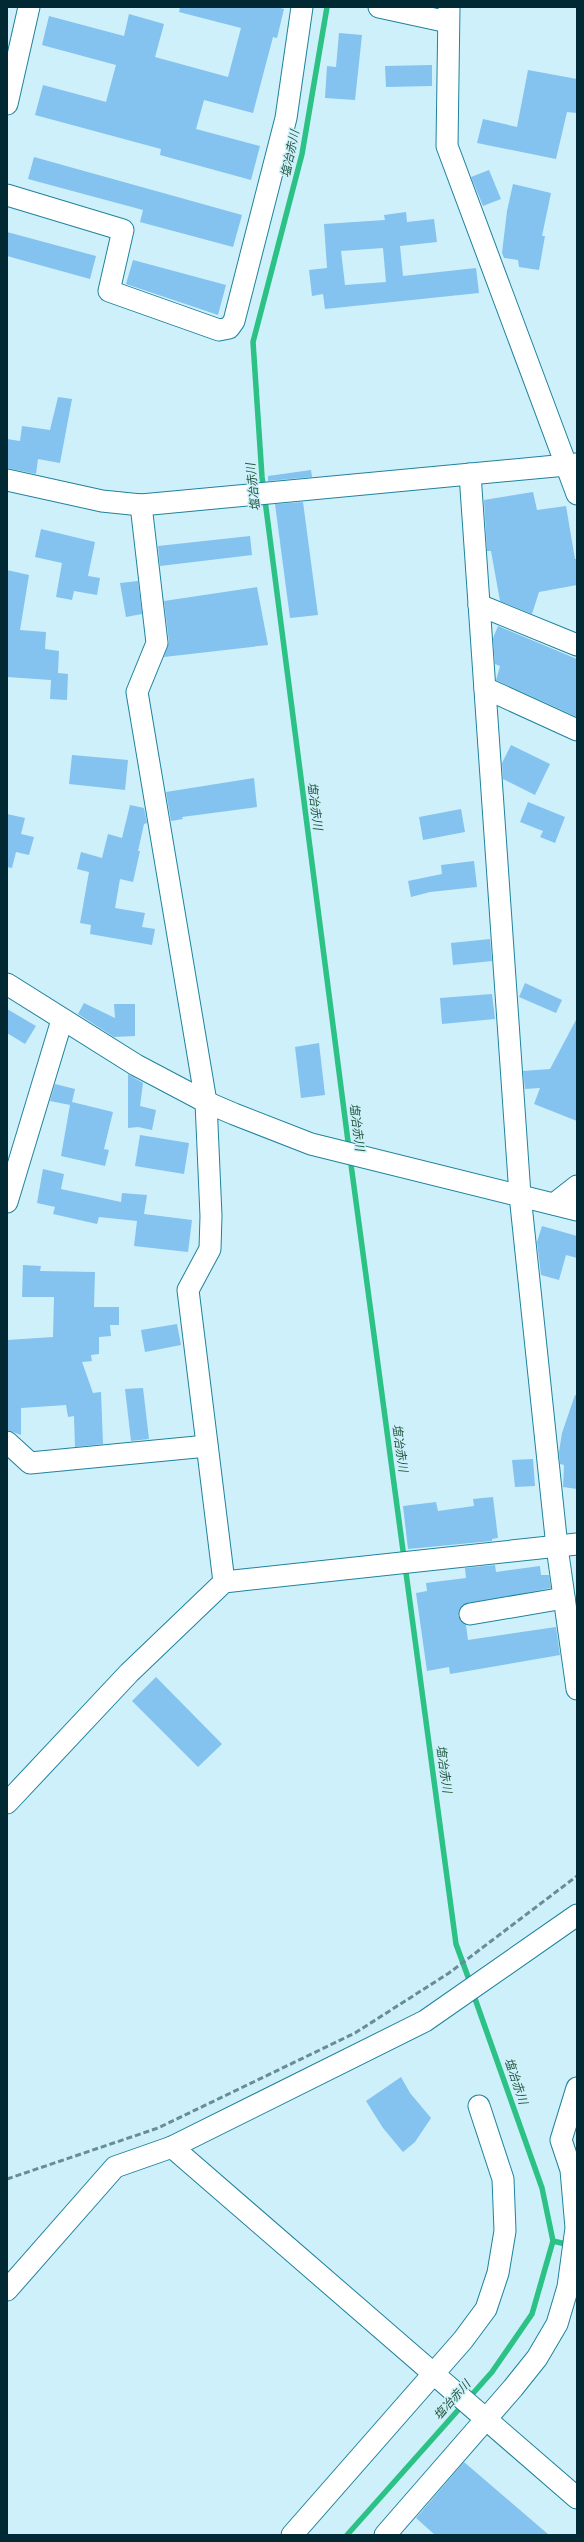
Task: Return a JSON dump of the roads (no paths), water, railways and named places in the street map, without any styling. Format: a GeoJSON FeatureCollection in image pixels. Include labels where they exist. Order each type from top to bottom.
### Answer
{"type":"FeatureCollection","features":[{"type":"Feature","properties":{"kind":"street"},"geometry":{"type":"LineString","coordinates":[[7,104],[29,7]]}},
{"type":"Feature","properties":{"kind":"street"},"geometry":{"type":"LineString","coordinates":[[7,195],[123,230],[109,291],[219,330],[229,328],[234,321],[286,118],[302,7]]}},
{"type":"Feature","properties":{"kind":"street"},"geometry":{"type":"LineString","coordinates":[[379,7],[448,15],[447,146],[572,464],[577,494]]}},
{"type":"Feature","properties":{"kind":"street"},"geometry":{"type":"LineString","coordinates":[[7,480],[102,501],[141,505],[572,464]]}},
{"type":"Feature","properties":{"kind":"street"},"geometry":{"type":"LineString","coordinates":[[470,474],[520,1195],[567,1545],[564,1598],[577,1689]]}},
{"type":"Feature","properties":{"kind":"street"},"geometry":{"type":"LineString","coordinates":[[141,505],[157,643],[136,692],[206,1102],[211,1216],[210,1248],[188,1290],[224,1582]]}},
{"type":"Feature","properties":{"kind":"street"},"geometry":{"type":"LineString","coordinates":[[479,605],[577,644]]}},
{"type":"Feature","properties":{"kind":"street"},"geometry":{"type":"LineString","coordinates":[[485,688],[577,730]]}},
{"type":"Feature","properties":{"kind":"street"},"geometry":{"type":"LineString","coordinates":[[7,984],[62,1020],[136,1065],[206,1102],[311,1144],[577,1210]]}},
{"type":"Feature","properties":{"kind":"street"},"geometry":{"type":"LineString","coordinates":[[7,1202],[62,1020]]}},
{"type":"Feature","properties":{"kind":"street"},"geometry":{"type":"LineString","coordinates":[[554,1204],[577,1186]]}},
{"type":"Feature","properties":{"kind":"street"},"geometry":{"type":"LineString","coordinates":[[7,1442],[30,1463],[207,1446]]}},
{"type":"Feature","properties":{"kind":"street"},"geometry":{"type":"LineString","coordinates":[[7,1803],[129,1674],[224,1582],[567,1545]]}},
{"type":"Feature","properties":{"kind":"street"},"geometry":{"type":"LineString","coordinates":[[470,1614],[564,1598]]}},
{"type":"Feature","properties":{"kind":"street"},"geometry":{"type":"LineString","coordinates":[[7,2290],[115,2167],[172,2147],[425,2021],[577,1915]]}},
{"type":"Feature","properties":{"kind":"street"},"geometry":{"type":"LineString","coordinates":[[385,2535],[537,2358],[557,2324],[568,2287],[576,2228],[571,2170],[561,2140],[577,2088]]}},
{"type":"Feature","properties":{"kind":"street"},"geometry":{"type":"LineString","coordinates":[[292,2535],[463,2340],[486,2308],[498,2273],[505,2231],[503,2179],[479,2106]]}},
{"type":"Feature","properties":{"kind":"street"},"geometry":{"type":"LineString","coordinates":[[172,2147],[434,2372],[577,2498]]}},
{"type":"Feature","properties":{"kind":"waterway","name":"塩冶赤川"},"geometry":{"type":"LineString","coordinates":[[327,7],[302,154],[253,342],[262,477],[349,1149]]}},
{"type":"Feature","properties":{"kind":"waterway","name":"塩冶赤川"},"geometry":{"type":"LineString","coordinates":[[350,1157],[456,1944],[471,1985]]}},
{"type":"Feature","properties":{"kind":"waterway","name":"塩冶赤川"},"geometry":{"type":"LineString","coordinates":[[347,2535],[492,2372],[532,2314],[553,2241],[542,2188],[473,1993]]}},
{"type":"Feature","properties":{"kind":"waterway","name":"塩冶赤川"},"geometry":{"type":"LineString","coordinates":[[553,2241],[570,2245]]}},
{"type":"Feature","properties":{"kind":"railway"},"geometry":{"type":"LineString","coordinates":[[7,2179],[158,2128],[355,2033],[449,1973],[577,1876]]}}]}
